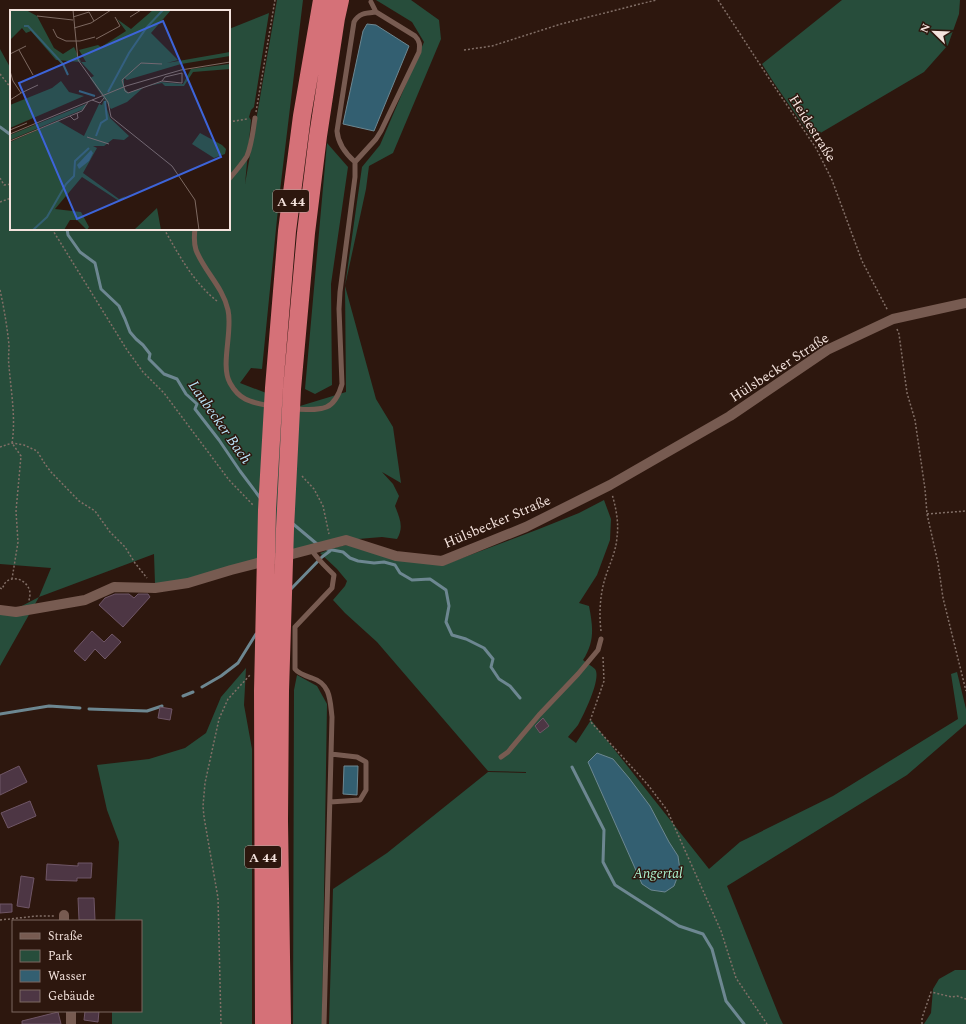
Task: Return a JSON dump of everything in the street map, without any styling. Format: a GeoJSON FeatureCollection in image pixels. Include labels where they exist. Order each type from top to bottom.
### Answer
{"type":"FeatureCollection","features":[{"type":"Feature","properties":{"kind":"highway","name":"A 44"},"geometry":{"type":"LineString","coordinates":[[264,1024],[271,691],[268,510],[274,388],[287,231],[302,116],[322,0]]}},
{"type":"Feature","properties":{"kind":"highway","name":"A 44"},"geometry":{"type":"LineString","coordinates":[[282,1024],[279,836],[271,691],[285,544],[292,389],[306,233],[318,136],[340,0]]}},
{"type":"Feature","properties":{"kind":"street","name":"Hülsbecker Straße"},"geometry":{"type":"LineString","coordinates":[[0,610],[16,612],[85,600],[114,587],[155,588],[188,583],[231,570],[313,552],[346,540],[396,556],[442,561],[526,527],[610,485],[730,416],[827,350],[892,319],[966,303]]}},
{"type":"Feature","properties":{"kind":"street"},"geometry":{"type":"LineString","coordinates":[[70,1024],[71,1012]]}},
{"type":"Feature","properties":{"kind":"lane"},"geometry":{"type":"LineString","coordinates":[[285,408],[320,410],[333,404],[339,395],[342,384],[339,309],[340,292],[355,162],[376,139],[381,131],[419,52],[419,40],[376,12],[371,2]]}},
{"type":"Feature","properties":{"kind":"lane"},"geometry":{"type":"LineString","coordinates":[[355,162],[341,146],[336,131],[354,22],[361,14],[376,12]]}},
{"type":"Feature","properties":{"kind":"lane"},"geometry":{"type":"LineString","coordinates":[[230,178],[242,164],[250,148],[255,118]]}},
{"type":"Feature","properties":{"kind":"lane"},"geometry":{"type":"LineString","coordinates":[[195,230],[194,240],[196,250],[222,293],[227,306],[230,322],[226,371],[229,381],[236,392],[247,401],[278,408]]}},
{"type":"Feature","properties":{"kind":"lane"},"geometry":{"type":"LineString","coordinates":[[313,552],[334,575],[332,588],[295,627],[295,669],[296,671],[316,679],[327,688],[332,717],[324,1024]]}},
{"type":"Feature","properties":{"kind":"lane"},"geometry":{"type":"LineString","coordinates":[[500,757],[508,752],[539,715],[578,674],[598,650],[601,639]]}},
{"type":"Feature","properties":{"kind":"lane"},"geometry":{"type":"LineString","coordinates":[[330,802],[360,800],[366,790],[366,762],[357,757],[331,754]]}},
{"type":"Feature","properties":{"kind":"path"},"geometry":{"type":"LineString","coordinates":[[230,122],[255,118],[275,0]]}},
{"type":"Feature","properties":{"kind":"path"},"geometry":{"type":"LineString","coordinates":[[464,50],[492,46],[561,24],[656,0]]}},
{"type":"Feature","properties":{"kind":"path","name":"Heidestraße"},"geometry":{"type":"LineString","coordinates":[[718,0],[816,148],[832,180],[862,262],[899,334],[907,393],[914,420],[925,489],[927,514],[938,563],[943,598],[966,691]]}},
{"type":"Feature","properties":{"kind":"path"},"geometry":{"type":"LineString","coordinates":[[0,74],[10,87]]}},
{"type":"Feature","properties":{"kind":"path"},"geometry":{"type":"LineString","coordinates":[[0,178],[4,185],[10,184]]}},
{"type":"Feature","properties":{"kind":"path"},"geometry":{"type":"LineString","coordinates":[[0,202],[10,198]]}},
{"type":"Feature","properties":{"kind":"path"},"geometry":{"type":"LineString","coordinates":[[53,230],[127,350],[143,372],[164,393],[229,480],[258,510]]}},
{"type":"Feature","properties":{"kind":"path"},"geometry":{"type":"LineString","coordinates":[[165,230],[197,282],[220,304],[227,306]]}},
{"type":"Feature","properties":{"kind":"path"},"geometry":{"type":"LineString","coordinates":[[0,290],[9,346],[14,431],[12,444],[21,456],[16,511],[18,542],[12,579]]}},
{"type":"Feature","properties":{"kind":"path"},"geometry":{"type":"LineString","coordinates":[[0,447],[12,444],[24,445],[37,451],[51,472],[79,501],[95,511],[110,532],[125,547],[135,564],[155,588]]}},
{"type":"Feature","properties":{"kind":"path"},"geometry":{"type":"LineString","coordinates":[[610,485],[618,522],[617,537],[613,557],[601,594],[600,624],[604,681],[590,721],[648,785],[667,810],[722,931],[736,978],[766,1024]]}},
{"type":"Feature","properties":{"kind":"path"},"geometry":{"type":"LineString","coordinates":[[927,514],[966,511]]}},
{"type":"Feature","properties":{"kind":"path"},"geometry":{"type":"LineString","coordinates":[[0,588],[2,589],[6,582],[12,579],[20,579],[28,586],[30,594],[28,601]]}},
{"type":"Feature","properties":{"kind":"path"},"geometry":{"type":"LineString","coordinates":[[221,1024],[218,898],[204,817],[203,806],[205,783],[220,719],[228,699],[254,671]]}},
{"type":"Feature","properties":{"kind":"path"},"geometry":{"type":"LineString","coordinates":[[0,920],[38,916],[64,918]]}},
{"type":"Feature","properties":{"kind":"path"},"geometry":{"type":"LineString","coordinates":[[922,1024],[922,1018],[931,992],[966,999]]}},
{"type":"Feature","properties":{"kind":"green space"},"geometry":{"type":"Polygon","coordinates":[[[277,0],[303,0],[279,199],[262,369],[251,368],[240,383],[300,406],[346,392],[345,286],[376,399],[393,427],[401,483],[382,472],[393,484],[399,496],[395,506],[401,527],[399,535],[397,539],[382,537],[346,540],[186,581],[155,584],[154,554],[39,597],[51,568],[0,564],[0,49],[10,67],[10,230],[230,230],[230,29],[269,13],[254,107],[251,110],[249,117],[251,120],[245,184],[277,0]]]}},
{"type":"Feature","properties":{"kind":"green space"},"geometry":{"type":"Polygon","coordinates":[[[376,0],[411,0],[439,20],[441,39],[393,153],[369,166],[366,189],[345,286],[362,167],[380,145],[424,42],[412,22],[376,0]]]}},
{"type":"Feature","properties":{"kind":"green space"},"geometry":{"type":"Polygon","coordinates":[[[842,0],[960,0],[959,14],[948,45],[924,72],[812,138],[762,64],[842,0]]]}},
{"type":"Feature","properties":{"kind":"green space"},"geometry":{"type":"Polygon","coordinates":[[[327,143],[348,167],[331,284],[332,385],[315,394],[305,389],[327,143]]]}},
{"type":"Feature","properties":{"kind":"green space","name":"Angertal"},"geometry":{"type":"Polygon","coordinates":[[[604,500],[611,519],[610,540],[597,575],[579,603],[589,606],[592,634],[590,646],[583,660],[595,669],[596,680],[584,714],[578,725],[568,737],[576,743],[591,720],[709,869],[740,842],[833,796],[958,719],[951,674],[957,672],[966,709],[966,724],[907,775],[727,886],[783,1024],[329,1024],[333,889],[387,853],[488,772],[526,772],[488,771],[377,642],[333,600],[345,586],[347,581],[320,553],[346,545],[446,564],[579,513],[604,500]]]}},
{"type":"Feature","properties":{"kind":"green space"},"geometry":{"type":"Polygon","coordinates":[[[39,597],[0,666],[0,608],[16,609],[39,597]]]}},
{"type":"Feature","properties":{"kind":"green space"},"geometry":{"type":"Polygon","coordinates":[[[246,668],[244,705],[252,749],[252,1024],[112,1024],[112,1012],[142,1012],[142,920],[115,920],[119,842],[107,810],[97,765],[149,759],[185,748],[206,733],[221,697],[246,668]]]}},
{"type":"Feature","properties":{"kind":"green space"},"geometry":{"type":"Polygon","coordinates":[[[297,675],[317,686],[327,704],[322,1024],[293,1024],[294,690],[297,675]]]}},
{"type":"Feature","properties":{"kind":"green space"},"geometry":{"type":"Polygon","coordinates":[[[955,970],[966,970],[966,1024],[924,1024],[931,1013],[933,989],[939,979],[955,970]]]}},
{"type":"Feature","properties":{"kind":"water"},"geometry":{"type":"Polygon","coordinates":[[[367,24],[376,25],[409,46],[374,131],[343,124],[363,31],[367,24]]]}},
{"type":"Feature","properties":{"kind":"water"},"geometry":{"type":"Polygon","coordinates":[[[597,753],[613,759],[629,778],[650,806],[678,856],[680,870],[674,886],[665,892],[651,890],[642,884],[588,762],[597,753]]]}},
{"type":"Feature","properties":{"kind":"water"},"geometry":{"type":"Polygon","coordinates":[[[344,766],[358,766],[357,795],[343,794],[344,766]]]}},
{"type":"Feature","properties":{"kind":"building"},"geometry":{"type":"Polygon","coordinates":[[[115,594],[129,594],[134,598],[138,594],[148,594],[150,597],[123,627],[99,605],[105,598],[115,594]]]}},
{"type":"Feature","properties":{"kind":"building"},"geometry":{"type":"Polygon","coordinates":[[[92,631],[104,642],[112,634],[121,642],[105,659],[95,649],[85,661],[74,651],[92,631]]]}},
{"type":"Feature","properties":{"kind":"building"},"geometry":{"type":"Polygon","coordinates":[[[160,707],[172,709],[170,720],[158,718],[160,707]]]}},
{"type":"Feature","properties":{"kind":"building"},"geometry":{"type":"Polygon","coordinates":[[[543,718],[549,726],[540,733],[535,726],[543,718]]]}},
{"type":"Feature","properties":{"kind":"building"},"geometry":{"type":"Polygon","coordinates":[[[19,766],[27,782],[0,795],[0,775],[19,766]]]}},
{"type":"Feature","properties":{"kind":"building"},"geometry":{"type":"Polygon","coordinates":[[[30,801],[36,816],[8,828],[1,813],[30,801]]]}},
{"type":"Feature","properties":{"kind":"building"},"geometry":{"type":"Polygon","coordinates":[[[78,863],[92,863],[91,878],[77,878],[77,881],[46,880],[47,864],[78,866],[78,863]]]}},
{"type":"Feature","properties":{"kind":"building"},"geometry":{"type":"Polygon","coordinates":[[[21,876],[34,878],[29,908],[17,906],[21,876]]]}},
{"type":"Feature","properties":{"kind":"building"},"geometry":{"type":"Polygon","coordinates":[[[78,898],[94,898],[95,920],[79,920],[78,898]]]}},
{"type":"Feature","properties":{"kind":"building"},"geometry":{"type":"Polygon","coordinates":[[[0,904],[12,904],[12,912],[0,913],[0,904]]]}},
{"type":"Feature","properties":{"kind":"building"},"geometry":{"type":"Polygon","coordinates":[[[58,1012],[61,1024],[22,1024],[22,1021],[58,1012]]]}},
{"type":"Feature","properties":{"kind":"building"},"geometry":{"type":"Polygon","coordinates":[[[85,1012],[99,1012],[98,1022],[84,1020],[85,1012]]]}},
{"type":"Feature","properties":{"kind":"waterway","name":"Laubecker Bach"},"geometry":{"type":"LineString","coordinates":[[0,127],[10,134]]}},
{"type":"Feature","properties":{"kind":"waterway","name":"Laubecker Bach"},"geometry":{"type":"LineString","coordinates":[[67,230],[68,235],[80,252],[95,263],[101,289],[119,306],[130,332],[150,354],[149,359],[164,374],[177,379],[186,394],[197,404],[195,409],[261,499]]}},
{"type":"Feature","properties":{"kind":"waterway","name":"Laubecker Bach"},"geometry":{"type":"LineString","coordinates":[[292,523],[317,544]]}},
{"type":"Feature","properties":{"kind":"waterway","name":"Laubecker Bach"},"geometry":{"type":"LineString","coordinates":[[327,549],[343,552],[350,558],[358,561],[374,563],[384,562],[395,565],[400,573],[412,580],[430,579],[446,590],[449,606],[446,622],[452,635],[466,639],[484,648],[493,659],[491,667],[499,679],[510,686],[520,698]]}},
{"type":"Feature","properties":{"kind":"waterway"},"geometry":{"type":"LineString","coordinates":[[290,590],[322,557],[330,551]]}},
{"type":"Feature","properties":{"kind":"waterway"},"geometry":{"type":"LineString","coordinates":[[202,687],[221,676],[238,663],[256,634]]}},
{"type":"Feature","properties":{"kind":"waterway"},"geometry":{"type":"LineString","coordinates":[[183,696],[193,692]]}},
{"type":"Feature","properties":{"kind":"waterway"},"geometry":{"type":"LineString","coordinates":[[0,714],[49,706],[80,708]]}},
{"type":"Feature","properties":{"kind":"waterway"},"geometry":{"type":"LineString","coordinates":[[89,709],[147,711],[162,706]]}},
{"type":"Feature","properties":{"kind":"waterway","name":"Laubecker Bach"},"geometry":{"type":"LineString","coordinates":[[572,767],[604,830],[603,862],[615,885],[679,926],[703,934],[712,949],[726,1001],[744,1024]]}}]}
